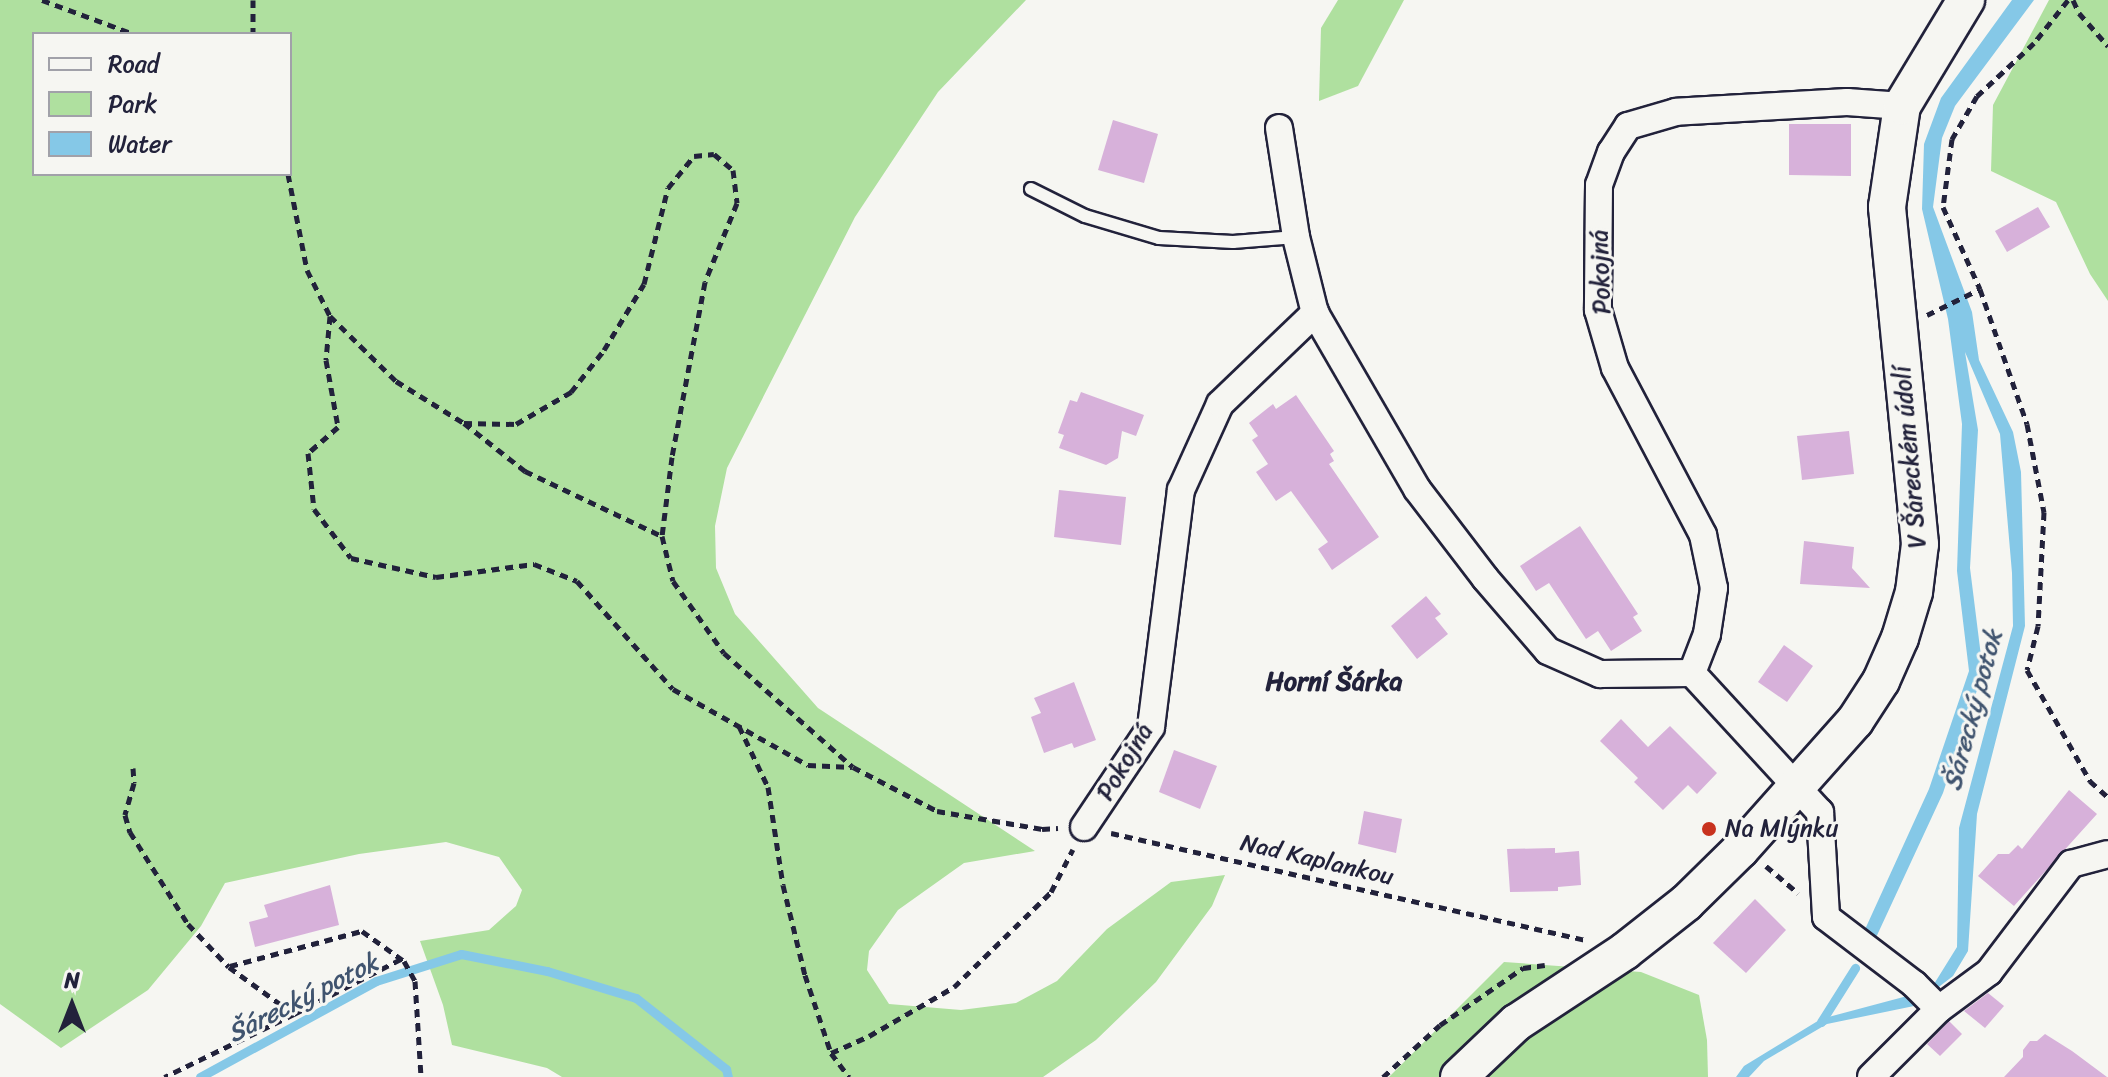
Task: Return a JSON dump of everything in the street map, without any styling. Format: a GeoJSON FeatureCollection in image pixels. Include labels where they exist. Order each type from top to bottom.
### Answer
{"type":"FeatureCollection","features":[{"type":"Feature","properties":{"kind":"street","name":"V Šáreckém údolí"},"geometry":{"type":"LineString","coordinates":[[1459,1077],[1516,1023],[1625,951],[1686,903],[1740,850],[1795,784],[1855,721],[1881,681],[1900,638],[1914,592],[1920,544],[1887,207],[1902,106],[1966,0]]}},
{"type":"Feature","properties":{"kind":"street","name":"Pokojná"},"geometry":{"type":"LineString","coordinates":[[1692,673],[1707,634],[1714,588],[1703,535],[1615,368],[1598,310],[1599,185],[1611,152],[1628,126],[1676,112],[1847,102],[1902,106]]}},
{"type":"Feature","properties":{"kind":"street"},"geometry":{"type":"LineString","coordinates":[[1279,128],[1296,237],[1315,313],[1417,489],[1485,578],[1548,651],[1600,674],[1692,673],[1820,812],[1826,917],[1928,998]]}},
{"type":"Feature","properties":{"kind":"street","name":"Pokojná"},"geometry":{"type":"LineString","coordinates":[[1084,827],[1151,727],[1181,490],[1220,404],[1315,313]]}},
{"type":"Feature","properties":{"kind":"street"},"geometry":{"type":"LineString","coordinates":[[1871,1077],[1928,998],[1989,972],[2071,864],[2108,854]]}},
{"type":"Feature","properties":{"kind":"lane"},"geometry":{"type":"LineString","coordinates":[[1031,189],[1085,216],[1159,238],[1233,242],[1296,237]]}},
{"type":"Feature","properties":{"kind":"path"},"geometry":{"type":"LineString","coordinates":[[42,0],[129,32]]}},
{"type":"Feature","properties":{"kind":"path"},"geometry":{"type":"LineString","coordinates":[[253,0],[253,32]]}},
{"type":"Feature","properties":{"kind":"path"},"geometry":{"type":"LineString","coordinates":[[2108,46],[2070,0],[2034,43],[1977,96],[1952,139],[1943,207],[1980,289],[2027,424],[2044,512],[2038,626],[2027,670],[2090,781],[2108,797]]}},
{"type":"Feature","properties":{"kind":"path"},"geometry":{"type":"LineString","coordinates":[[464,423],[516,424],[571,392],[604,350],[644,284],[668,188],[694,156],[714,154],[733,170],[737,203],[705,282],[672,457],[662,536],[673,581],[724,653],[853,767]]}},
{"type":"Feature","properties":{"kind":"path"},"geometry":{"type":"LineString","coordinates":[[288,176],[307,270],[330,316],[396,381],[464,423],[525,471],[662,536]]}},
{"type":"Feature","properties":{"kind":"path"},"geometry":{"type":"LineString","coordinates":[[1924,317],[1980,289]]}},
{"type":"Feature","properties":{"kind":"path"},"geometry":{"type":"LineString","coordinates":[[330,316],[326,360],[338,427],[308,453],[314,509],[351,558],[436,577],[534,564],[577,581],[673,689],[808,765],[853,767]]}},
{"type":"Feature","properties":{"kind":"path"},"geometry":{"type":"LineString","coordinates":[[739,726],[768,787],[783,885],[805,975],[831,1053],[849,1077]]}},
{"type":"Feature","properties":{"kind":"path","name":"Nad Kaplankou"},"geometry":{"type":"LineString","coordinates":[[853,767],[937,811],[1042,829],[1084,827],[1519,924],[1625,951]]}},
{"type":"Feature","properties":{"kind":"path"},"geometry":{"type":"LineString","coordinates":[[133,768],[134,783],[125,815],[130,832],[188,924],[229,967],[294,1014]]}},
{"type":"Feature","properties":{"kind":"path"},"geometry":{"type":"LineString","coordinates":[[831,1053],[869,1036],[954,987],[1051,892],[1084,827]]}},
{"type":"Feature","properties":{"kind":"path"},"geometry":{"type":"LineString","coordinates":[[1740,850],[1768,867],[1826,917]]}},
{"type":"Feature","properties":{"kind":"path"},"geometry":{"type":"LineString","coordinates":[[229,967],[362,931],[403,960],[415,981],[421,1077]]}},
{"type":"Feature","properties":{"kind":"path"},"geometry":{"type":"LineString","coordinates":[[164,1077],[403,960]]}},
{"type":"Feature","properties":{"kind":"green space"},"geometry":{"type":"Polygon","coordinates":[[[0,0],[1026,0],[938,92],[855,217],[727,468],[715,526],[716,568],[735,614],[818,708],[1035,851],[964,863],[898,910],[869,951],[867,970],[889,1004],[961,1010],[1016,1003],[1057,981],[1107,929],[1171,882],[1225,875],[1212,906],[1156,982],[1096,1040],[1043,1077],[562,1077],[547,1068],[452,1045],[443,1005],[420,941],[489,930],[516,906],[522,890],[499,857],[446,842],[359,854],[225,883],[201,926],[148,990],[61,1048],[0,1004],[0,0]]]}},
{"type":"Feature","properties":{"kind":"green space"},"geometry":{"type":"Polygon","coordinates":[[[1338,0],[1404,0],[1358,86],[1319,101],[1321,28],[1338,0]]]}},
{"type":"Feature","properties":{"kind":"green space"},"geometry":{"type":"Polygon","coordinates":[[[2049,0],[2108,0],[2108,301],[2090,274],[2056,202],[1991,171],[1993,105],[2049,0]]]}},
{"type":"Feature","properties":{"kind":"green space"},"geometry":{"type":"Polygon","coordinates":[[[1504,962],[1641,972],[1699,995],[1707,1040],[1708,1077],[1389,1077],[1504,962]]]}},
{"type":"Feature","properties":{"kind":"water"},"geometry":{"type":"Polygon","coordinates":[[[2012,0],[2034,0],[1955,106],[1942,138],[1933,207],[1972,312],[1979,360],[2013,432],[2021,472],[2025,626],[1977,814],[1968,951],[1953,976],[1914,1006],[1827,1024],[1764,1061],[1749,1077],[1736,1077],[1744,1066],[1821,1019],[1911,995],[1934,984],[1957,947],[1959,828],[2013,626],[2012,573],[2000,434],[1965,352],[1978,430],[1970,568],[1983,672],[1943,793],[1873,944],[1862,936],[1929,789],[1969,671],[1957,571],[1962,424],[1948,319],[1922,209],[1924,144],[1941,98],[2012,0]]]}},
{"type":"Feature","properties":{"kind":"building"},"geometry":{"type":"Polygon","coordinates":[[[1113,120],[1158,134],[1144,183],[1098,170],[1113,120]]]}},
{"type":"Feature","properties":{"kind":"building"},"geometry":{"type":"Polygon","coordinates":[[[1789,124],[1851,124],[1851,176],[1789,175],[1789,124]]]}},
{"type":"Feature","properties":{"kind":"building"},"geometry":{"type":"Polygon","coordinates":[[[2038,207],[2050,227],[2007,252],[1995,231],[2038,207]]]}},
{"type":"Feature","properties":{"kind":"building"},"geometry":{"type":"Polygon","coordinates":[[[1081,392],[1144,415],[1136,436],[1122,431],[1118,458],[1106,465],[1059,448],[1064,435],[1058,433],[1070,400],[1077,402],[1081,392]]]}},
{"type":"Feature","properties":{"kind":"building"},"geometry":{"type":"Polygon","coordinates":[[[1296,395],[1334,451],[1330,454],[1334,461],[1329,464],[1379,537],[1332,570],[1318,549],[1328,542],[1291,491],[1276,501],[1256,472],[1268,464],[1252,440],[1258,436],[1249,423],[1273,404],[1276,409],[1296,395]]]}},
{"type":"Feature","properties":{"kind":"building"},"geometry":{"type":"Polygon","coordinates":[[[1849,431],[1854,474],[1802,480],[1797,436],[1849,431]]]}},
{"type":"Feature","properties":{"kind":"building"},"geometry":{"type":"Polygon","coordinates":[[[1059,490],[1126,497],[1121,545],[1054,537],[1059,490]]]}},
{"type":"Feature","properties":{"kind":"building"},"geometry":{"type":"Polygon","coordinates":[[[1580,526],[1638,614],[1633,617],[1642,631],[1611,651],[1598,631],[1586,639],[1549,583],[1536,591],[1520,566],[1580,526]]]}},
{"type":"Feature","properties":{"kind":"building"},"geometry":{"type":"Polygon","coordinates":[[[1804,541],[1854,547],[1852,568],[1870,588],[1800,584],[1804,541]]]}},
{"type":"Feature","properties":{"kind":"building"},"geometry":{"type":"Polygon","coordinates":[[[1426,596],[1441,614],[1435,618],[1448,634],[1417,659],[1391,626],[1426,596]]]}},
{"type":"Feature","properties":{"kind":"building"},"geometry":{"type":"Polygon","coordinates":[[[1784,645],[1813,666],[1787,702],[1758,682],[1784,645]]]}},
{"type":"Feature","properties":{"kind":"building"},"geometry":{"type":"Polygon","coordinates":[[[1074,682],[1096,740],[1074,748],[1072,743],[1044,753],[1031,717],[1041,713],[1034,698],[1074,682]]]}},
{"type":"Feature","properties":{"kind":"building"},"geometry":{"type":"Polygon","coordinates":[[[1621,719],[1648,747],[1670,726],[1717,773],[1697,794],[1688,785],[1663,810],[1634,782],[1638,778],[1600,741],[1621,719]]]}},
{"type":"Feature","properties":{"kind":"building"},"geometry":{"type":"Polygon","coordinates":[[[1174,750],[1217,766],[1200,809],[1159,792],[1174,750]]]}},
{"type":"Feature","properties":{"kind":"building"},"geometry":{"type":"Polygon","coordinates":[[[2069,790],[2097,814],[2014,906],[1978,876],[1998,854],[2009,854],[2018,845],[2022,849],[2069,790]]]}},
{"type":"Feature","properties":{"kind":"building"},"geometry":{"type":"Polygon","coordinates":[[[1364,811],[1402,819],[1396,853],[1358,844],[1364,811]]]}},
{"type":"Feature","properties":{"kind":"building"},"geometry":{"type":"Polygon","coordinates":[[[1555,848],[1555,853],[1579,851],[1581,885],[1558,887],[1558,891],[1510,892],[1507,849],[1555,848]]]}},
{"type":"Feature","properties":{"kind":"building"},"geometry":{"type":"Polygon","coordinates":[[[330,885],[339,925],[255,947],[249,922],[268,917],[264,905],[330,885]]]}},
{"type":"Feature","properties":{"kind":"building"},"geometry":{"type":"Polygon","coordinates":[[[1755,899],[1786,930],[1746,973],[1713,943],[1755,899]]]}},
{"type":"Feature","properties":{"kind":"building"},"geometry":{"type":"Polygon","coordinates":[[[1988,993],[2004,1006],[1985,1028],[1964,1011],[1988,993]]]}},
{"type":"Feature","properties":{"kind":"building"},"geometry":{"type":"Polygon","coordinates":[[[1949,1021],[1962,1034],[1940,1056],[1927,1044],[1949,1021]]]}},
{"type":"Feature","properties":{"kind":"building"},"geometry":{"type":"Polygon","coordinates":[[[2045,1034],[2107,1077],[2004,1077],[2023,1057],[2023,1050],[2030,1041],[2037,1041],[2045,1034]]]}},
{"type":"Feature","properties":{"kind":"waterway","name":"Šárecký potok"},"geometry":{"type":"LineString","coordinates":[[200,1077],[376,981],[461,954],[547,971],[636,998],[726,1069],[728,1077]]}},
{"type":"Feature","properties":{"kind":"waterway","name":"Šárecký potok"},"geometry":{"type":"LineString","coordinates":[[1821,1022],[1855,968]]}},
{"type":"Feature","properties":{"kind":"place","name":"Na Mlýnku"},"geometry":{"type":"Point","coordinates":[1709,829]}},
{"type":"Feature","properties":{"kind":"district","name":"Horní Šárka"},"geometry":{"type":"Point","coordinates":[1334,682]}}]}
